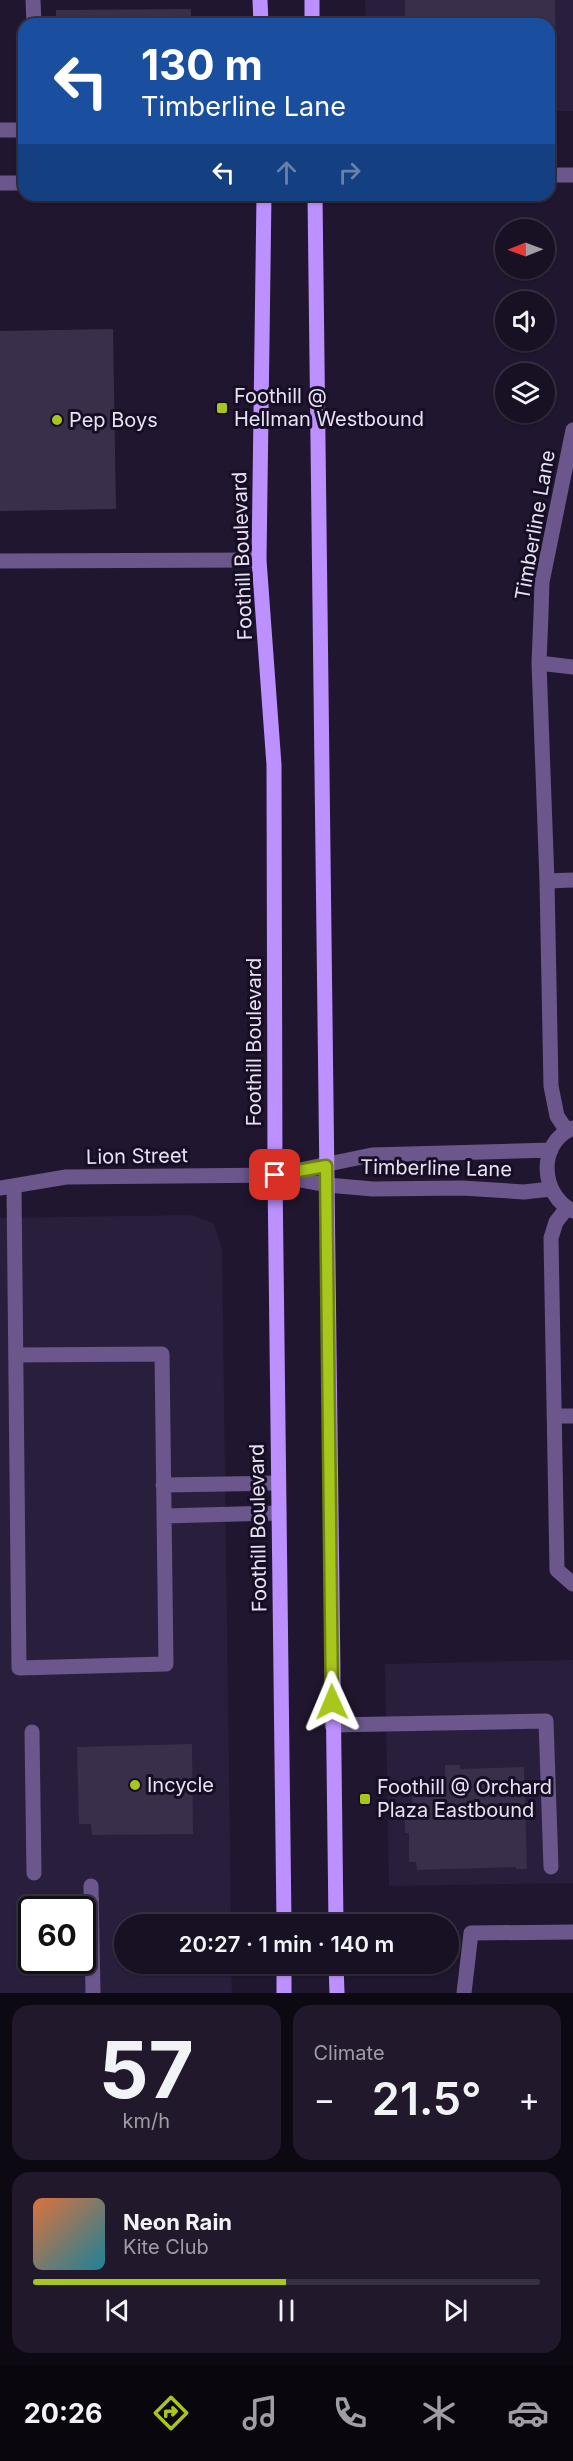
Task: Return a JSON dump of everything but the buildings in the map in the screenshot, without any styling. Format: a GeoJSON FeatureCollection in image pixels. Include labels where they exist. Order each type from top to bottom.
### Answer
{"type":"FeatureCollection","features":[{"type":"Feature","properties":{"kind":"main road"},"geometry":{"type":"LineString","coordinates":[[260,0],[261,18]]}},
{"type":"Feature","properties":{"kind":"main road"},"geometry":{"type":"LineString","coordinates":[[312,0],[312,18]]}},
{"type":"Feature","properties":{"kind":"main road","name":"Foothill Boulevard"},"geometry":{"type":"LineString","coordinates":[[264,201],[259,560],[274,765],[275,1175],[284,1914]]}},
{"type":"Feature","properties":{"kind":"main road"},"geometry":{"type":"LineString","coordinates":[[315,201],[336,1914]]}},
{"type":"Feature","properties":{"kind":"main road"},"geometry":{"type":"LineString","coordinates":[[284,1974],[284,1993]]}},
{"type":"Feature","properties":{"kind":"main road"},"geometry":{"type":"LineString","coordinates":[[336,1974],[337,1993]]}},
{"type":"Feature","properties":{"kind":"street"},"geometry":{"type":"LineString","coordinates":[[33,0],[34,18]]}},
{"type":"Feature","properties":{"kind":"street"},"geometry":{"type":"LineString","coordinates":[[0,130],[18,130]]}},
{"type":"Feature","properties":{"kind":"street"},"geometry":{"type":"LineString","coordinates":[[555,175],[573,175]]}},
{"type":"Feature","properties":{"kind":"street"},"geometry":{"type":"LineString","coordinates":[[0,183],[18,183]]}},
{"type":"Feature","properties":{"kind":"street","name":"Timberline Lane"},"geometry":{"type":"LineString","coordinates":[[570,1130],[557,1116],[551,1086],[547,881],[539,663],[542,582],[573,430]]}},
{"type":"Feature","properties":{"kind":"street"},"geometry":{"type":"LineString","coordinates":[[0,561],[259,560]]}},
{"type":"Feature","properties":{"kind":"street"},"geometry":{"type":"LineString","coordinates":[[539,663],[573,667]]}},
{"type":"Feature","properties":{"kind":"street"},"geometry":{"type":"LineString","coordinates":[[547,881],[573,880]]}},
{"type":"Feature","properties":{"kind":"street"},"geometry":{"type":"LineString","coordinates":[[570,1130],[556,1141],[551,1150],[546,1171],[556,1198],[570,1209],[556,1222],[551,1238],[557,1570],[573,1584]]}},
{"type":"Feature","properties":{"kind":"street","name":"Timberline Lane"},"geometry":{"type":"LineString","coordinates":[[275,1175],[372,1155],[551,1150]]}},
{"type":"Feature","properties":{"kind":"street","name":"Timberline Lane"},"geometry":{"type":"LineString","coordinates":[[275,1175],[327,1185],[373,1190],[462,1188],[524,1192],[551,1189]]}},
{"type":"Feature","properties":{"kind":"street","name":"Lion Street"},"geometry":{"type":"LineString","coordinates":[[7,1187],[66,1177],[275,1175]]}},
{"type":"Feature","properties":{"kind":"street"},"geometry":{"type":"LineString","coordinates":[[7,1187],[15,1355],[19,1668],[166,1665],[162,1354],[15,1355]]}},
{"type":"Feature","properties":{"kind":"street"},"geometry":{"type":"LineString","coordinates":[[554,1416],[573,1416]]}},
{"type":"Feature","properties":{"kind":"street"},"geometry":{"type":"LineString","coordinates":[[163,1485],[278,1483]]}},
{"type":"Feature","properties":{"kind":"street"},"geometry":{"type":"LineString","coordinates":[[164,1516],[279,1513]]}},
{"type":"Feature","properties":{"kind":"street"},"geometry":{"type":"LineString","coordinates":[[332,1725],[546,1721],[551,1867]]}},
{"type":"Feature","properties":{"kind":"street"},"geometry":{"type":"LineString","coordinates":[[32,1732],[34,1873]]}},
{"type":"Feature","properties":{"kind":"street"},"geometry":{"type":"LineString","coordinates":[[91,1886],[93,1993]]}},
{"type":"Feature","properties":{"kind":"street"},"geometry":{"type":"LineString","coordinates":[[464,1993],[471,1933],[573,1932]]}},
{"type":"Feature","properties":{"kind":"shaded area"},"geometry":{"type":"Polygon","coordinates":[[[365,0],[573,0],[573,111],[555,111],[555,18],[366,18],[365,0]]]}},
{"type":"Feature","properties":{"kind":"shaded area"},"geometry":{"type":"Polygon","coordinates":[[[193,1215],[214,1224],[222,1249],[231,1914],[114,1914],[114,1974],[231,1974],[232,1993],[0,1993],[0,1218],[193,1215]]]}},
{"type":"Feature","properties":{"kind":"shaded area"},"geometry":{"type":"Polygon","coordinates":[[[573,1660],[573,1883],[389,1886],[385,1664],[573,1660]]]}},
{"type":"Feature","properties":{"kind":"place","name":"Foothill @ Hellman Westbound"},"geometry":{"type":"Point","coordinates":[222,408]}},
{"type":"Feature","properties":{"kind":"place","name":"Pep Boys"},"geometry":{"type":"Point","coordinates":[57,420]}},
{"type":"Feature","properties":{"kind":"place","name":"Incycle"},"geometry":{"type":"Point","coordinates":[135,1785]}},
{"type":"Feature","properties":{"kind":"place","name":"Foothill @ Orchard Plaza Eastbound"},"geometry":{"type":"Point","coordinates":[365,1799]}},
{"type":"Feature","properties":{"kind":"route"},"geometry":{"type":"LineString","coordinates":[[275,1175],[326,1166],[332,1702]]}}]}
